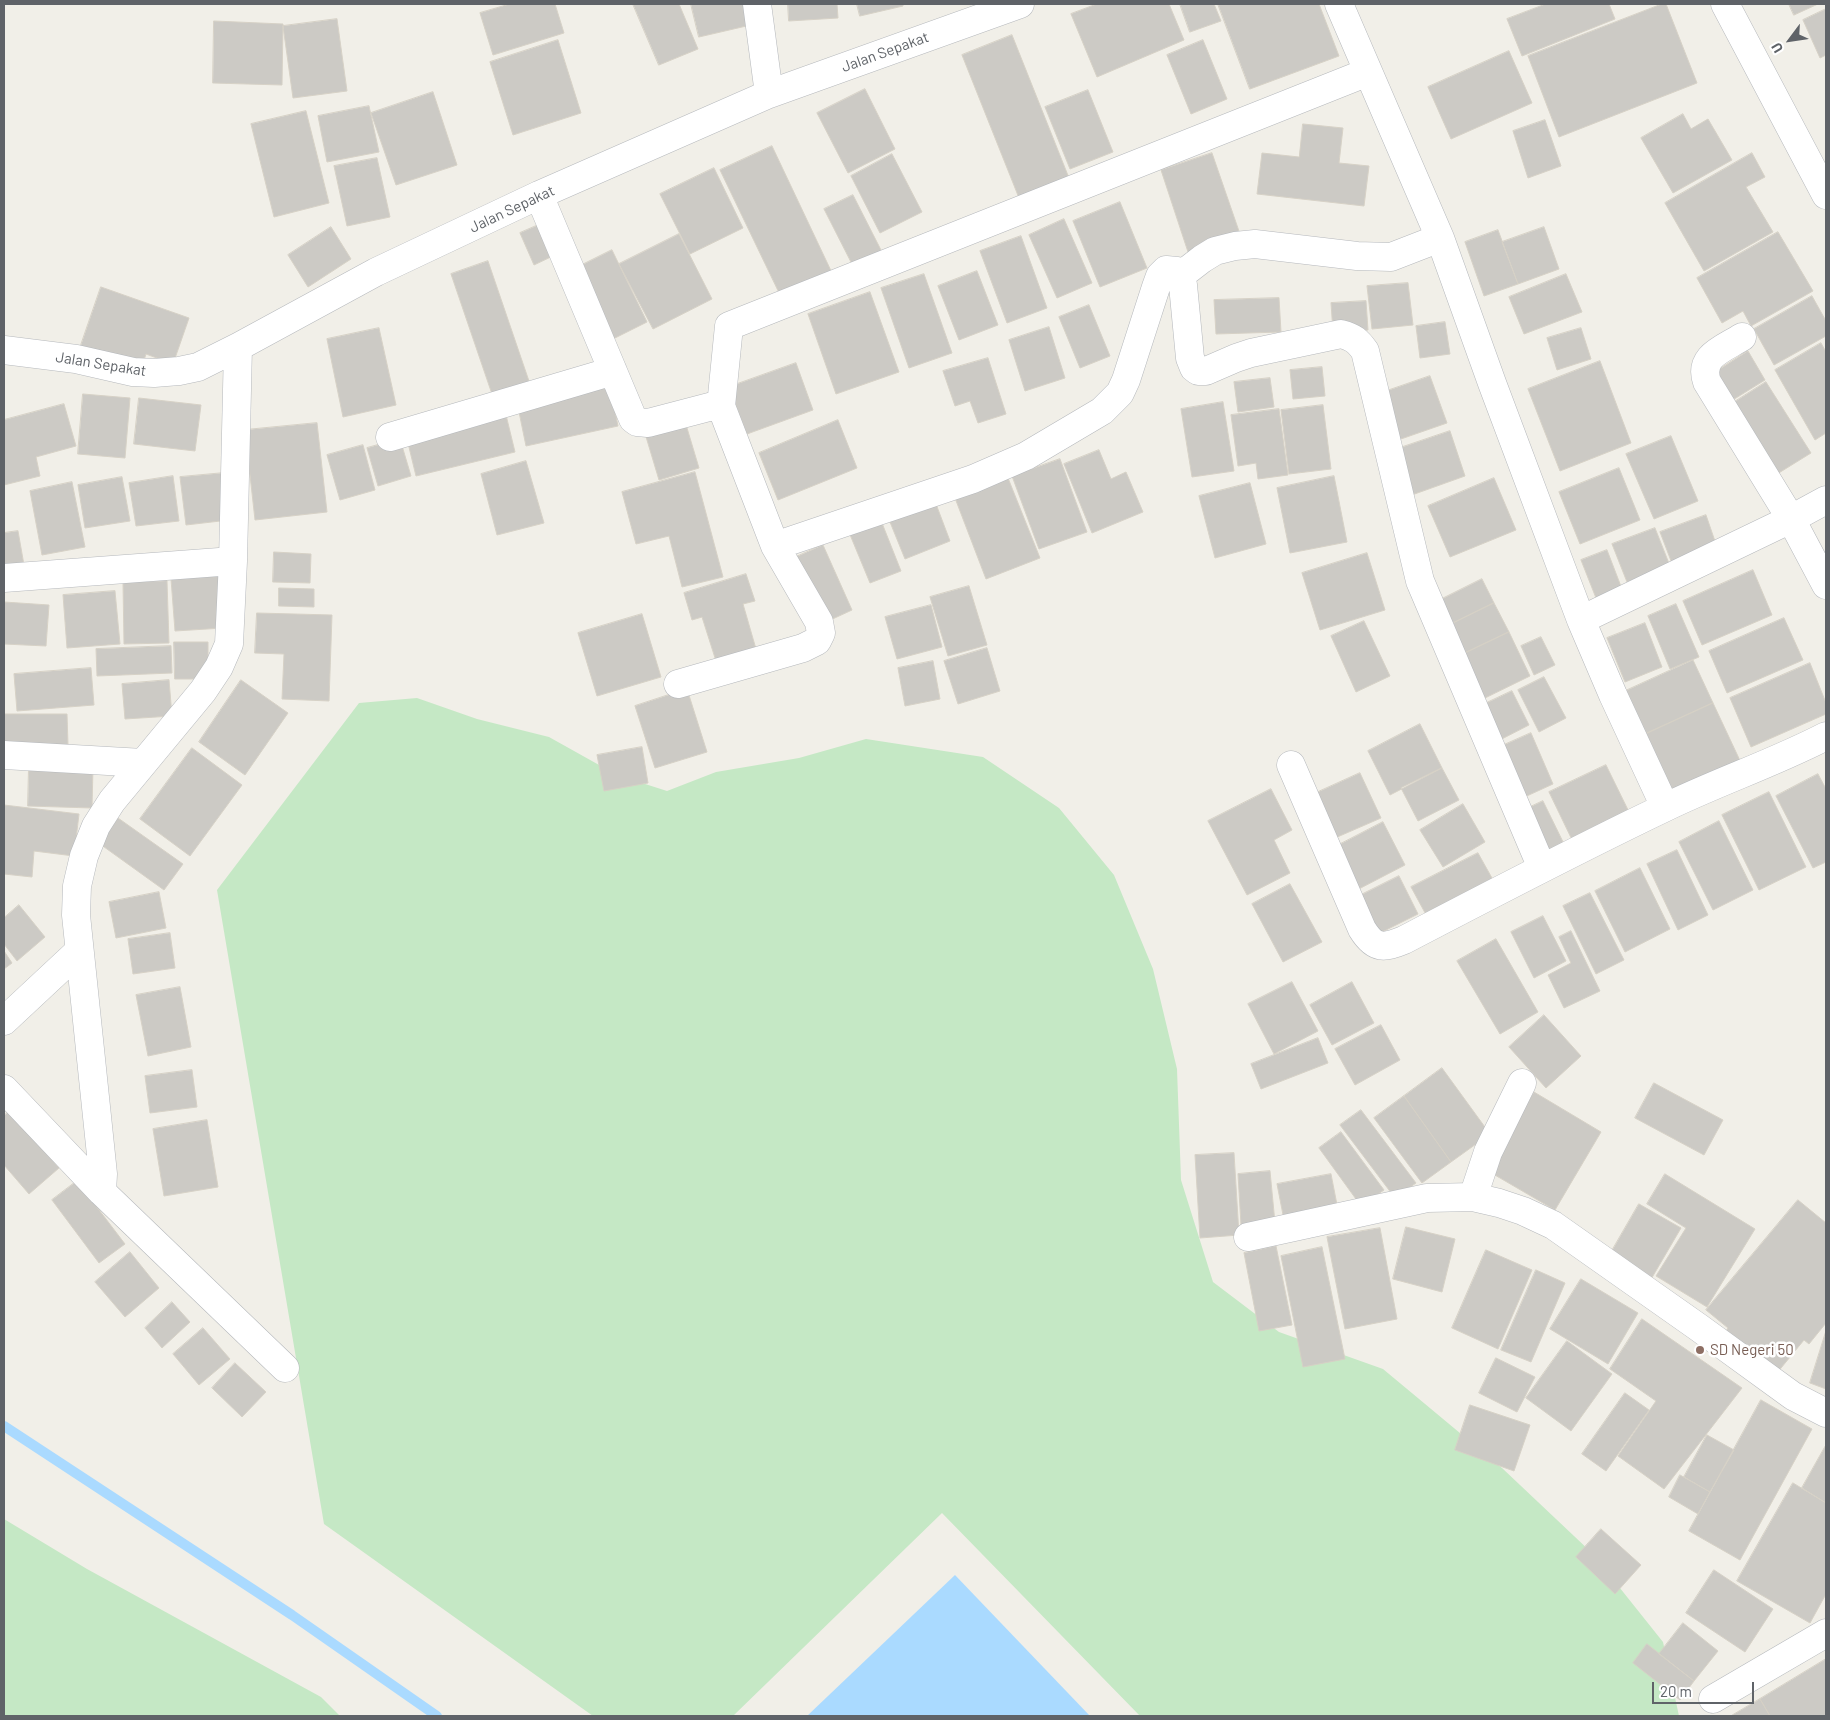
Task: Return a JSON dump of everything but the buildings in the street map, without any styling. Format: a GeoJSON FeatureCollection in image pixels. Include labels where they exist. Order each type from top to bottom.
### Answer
{"type":"FeatureCollection","features":[{"type":"Feature","properties":{"kind":"street"},"geometry":{"type":"LineString","coordinates":[[757,4],[769,94]]}},
{"type":"Feature","properties":{"kind":"street","name":"Jalan Sepakat"},"geometry":{"type":"LineString","coordinates":[[4,350],[76,359],[133,372],[154,373],[198,367],[376,272],[539,195],[769,94],[1020,4]]}},
{"type":"Feature","properties":{"kind":"street"},"geometry":{"type":"LineString","coordinates":[[1339,4],[1440,238],[1492,383],[1582,620],[1613,695],[1665,807]]}},
{"type":"Feature","properties":{"kind":"street"},"geometry":{"type":"LineString","coordinates":[[1725,4],[1826,195]]}},
{"type":"Feature","properties":{"kind":"street"},"geometry":{"type":"LineString","coordinates":[[678,684],[803,648],[811,645],[820,637],[821,633],[819,622],[775,546],[721,406],[730,326],[1368,72]]}},
{"type":"Feature","properties":{"kind":"street"},"geometry":{"type":"LineString","coordinates":[[539,195],[631,415],[637,422],[648,423],[713,406],[721,406]]}},
{"type":"Feature","properties":{"kind":"street"},"geometry":{"type":"LineString","coordinates":[[1180,276],[1216,251],[1235,246],[1255,244],[1357,256],[1391,256],[1440,238]]}},
{"type":"Feature","properties":{"kind":"street"},"geometry":{"type":"LineString","coordinates":[[775,546],[974,479],[1026,456],[1102,411],[1120,393],[1126,380],[1160,276],[1166,270],[1177,271],[1183,285],[1192,364],[1198,371],[1206,371],[1251,353],[1341,334],[1351,336],[1365,351],[1420,581],[1542,868]]}},
{"type":"Feature","properties":{"kind":"street"},"geometry":{"type":"LineString","coordinates":[[1742,337],[1712,356],[1707,361],[1704,374],[1707,382],[1790,519],[1826,585]]}},
{"type":"Feature","properties":{"kind":"street"},"geometry":{"type":"LineString","coordinates":[[102,1192],[103,1174],[76,915],[77,886],[84,856],[96,826],[112,801],[203,691],[219,667],[229,644],[238,347]]}},
{"type":"Feature","properties":{"kind":"street"},"geometry":{"type":"LineString","coordinates":[[390,438],[613,371]]}},
{"type":"Feature","properties":{"kind":"street"},"geometry":{"type":"LineString","coordinates":[[1582,620],[1826,500]]}},
{"type":"Feature","properties":{"kind":"street"},"geometry":{"type":"LineString","coordinates":[[4,578],[232,561]]}},
{"type":"Feature","properties":{"kind":"street"},"geometry":{"type":"LineString","coordinates":[[1291,765],[1362,929],[1374,943],[1381,946],[1390,946],[1665,807],[1796,751],[1826,736]]}},
{"type":"Feature","properties":{"kind":"street"},"geometry":{"type":"LineString","coordinates":[[4,755],[143,762]]}},
{"type":"Feature","properties":{"kind":"street"},"geometry":{"type":"LineString","coordinates":[[4,1021],[79,951]]}},
{"type":"Feature","properties":{"kind":"street"},"geometry":{"type":"LineString","coordinates":[[1474,1197],[1488,1152],[1522,1083]]}},
{"type":"Feature","properties":{"kind":"street"},"geometry":{"type":"LineString","coordinates":[[4,1090],[102,1192],[285,1368]]}},
{"type":"Feature","properties":{"kind":"street"},"geometry":{"type":"LineString","coordinates":[[1248,1237],[1427,1198],[1474,1197],[1523,1211],[1553,1226],[1793,1396],[1826,1413]]}},
{"type":"Feature","properties":{"kind":"street"},"geometry":{"type":"LineString","coordinates":[[1713,1699],[1826,1633]]}},
{"type":"Feature","properties":{"kind":"green space"},"geometry":{"type":"Polygon","coordinates":[[[417,698],[477,719],[549,737],[617,775],[667,791],[716,772],[799,758],[866,739],[983,757],[1059,808],[1114,875],[1153,969],[1177,1069],[1181,1180],[1213,1282],[1279,1332],[1383,1369],[1502,1468],[1592,1553],[1663,1642],[1679,1716],[1140,1716],[942,1513],[733,1716],[593,1716],[324,1524],[217,890],[359,703],[417,698]]]}},
{"type":"Feature","properties":{"kind":"green space"},"geometry":{"type":"Polygon","coordinates":[[[4,1519],[87,1569],[321,1697],[340,1716],[4,1716],[4,1519]]]}},
{"type":"Feature","properties":{"kind":"water"},"geometry":{"type":"Polygon","coordinates":[[[955,1575],[1090,1716],[807,1716],[955,1575]]]}},
{"type":"Feature","properties":{"kind":"waterway"},"geometry":{"type":"LineString","coordinates":[[4,1426],[292,1615],[437,1716]]}},
{"type":"Feature","properties":{"kind":"place","name":"SD Negeri 50"},"geometry":{"type":"Point","coordinates":[1700,1350]}}]}
